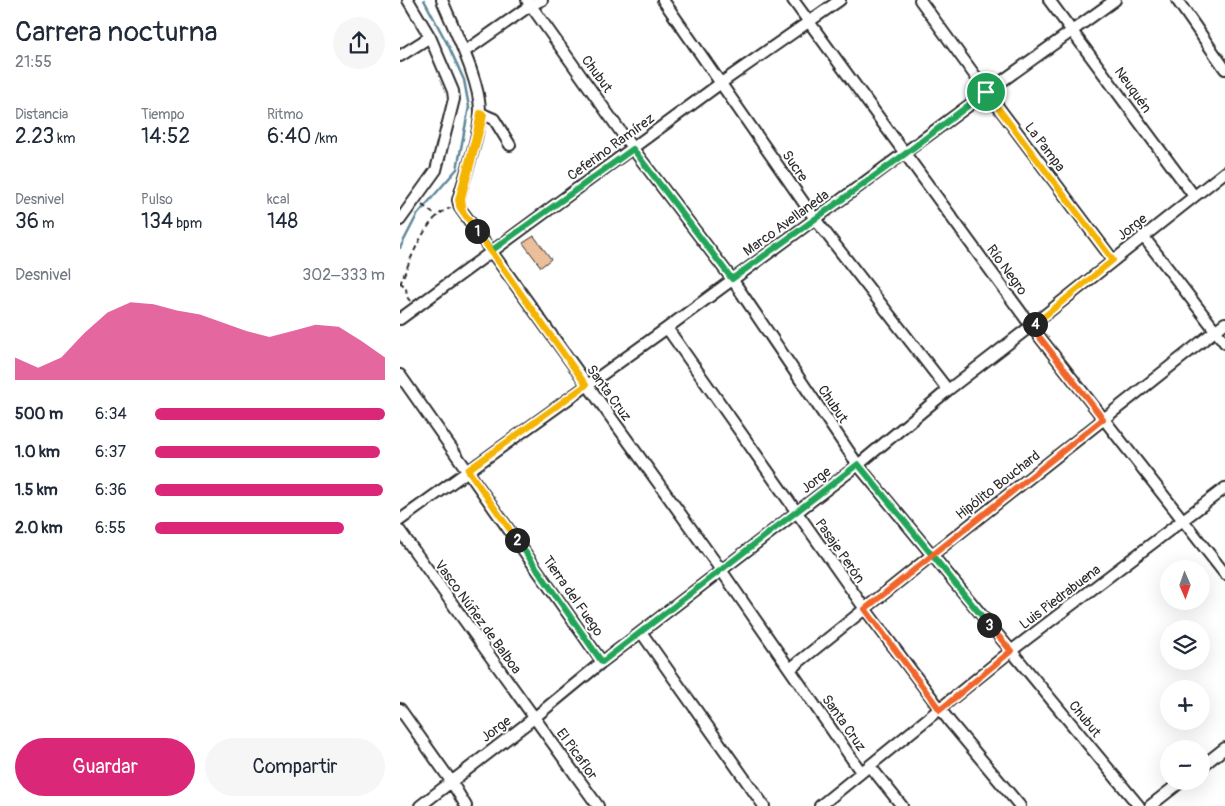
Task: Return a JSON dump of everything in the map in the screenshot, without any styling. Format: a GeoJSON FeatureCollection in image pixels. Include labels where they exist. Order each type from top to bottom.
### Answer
{"type":"FeatureCollection","features":[{"type":"Feature","properties":{"kind":"street"},"geometry":{"type":"LineString","coordinates":[[400,220],[436,170],[454,99],[453,91],[430,37],[408,0]]}},
{"type":"Feature","properties":{"kind":"street"},"geometry":{"type":"LineString","coordinates":[[442,0],[464,52],[479,100],[480,113],[458,200],[459,206]]}},
{"type":"Feature","properties":{"kind":"street"},"geometry":{"type":"LineString","coordinates":[[464,52],[529,3],[542,0]]}},
{"type":"Feature","properties":{"kind":"street","name":"Sucre"},"geometry":{"type":"LineString","coordinates":[[663,0],[815,219],[948,390]]}},
{"type":"Feature","properties":{"kind":"street","name":"Río Negro"},"geometry":{"type":"LineString","coordinates":[[793,0],[1031,326],[1225,574]]}},
{"type":"Feature","properties":{"kind":"street","name":"Ceferino Ramírez"},"geometry":{"type":"LineString","coordinates":[[400,318],[722,83],[840,0]]}},
{"type":"Feature","properties":{"kind":"street","name":"La Pampa"},"geometry":{"type":"LineString","coordinates":[[920,0],[986,92],[1113,260]]}},
{"type":"Feature","properties":{"kind":"street","name":"Neuquén"},"geometry":{"type":"LineString","coordinates":[[1049,0],[1194,196]]}},
{"type":"Feature","properties":{"kind":"street","name":"Marco Avellaneda"},"geometry":{"type":"LineString","coordinates":[[400,520],[667,328],[905,154],[986,92],[1115,0]]}},
{"type":"Feature","properties":{"kind":"street"},"geometry":{"type":"LineString","coordinates":[[1177,0],[1225,69]]}},
{"type":"Feature","properties":{"kind":"street","name":"Chubut"},"geometry":{"type":"LineString","coordinates":[[529,3],[633,149],[732,279],[858,464],[1139,806]]}},
{"type":"Feature","properties":{"kind":"street"},"geometry":{"type":"LineString","coordinates":[[400,56],[430,37]]}},
{"type":"Feature","properties":{"kind":"street"},"geometry":{"type":"LineString","coordinates":[[480,113],[494,119],[510,145]]}},
{"type":"Feature","properties":{"kind":"street","name":"Jorge"},"geometry":{"type":"LineString","coordinates":[[420,806],[858,464],[948,390],[1225,172]]}},
{"type":"Feature","properties":{"kind":"street","name":"Santa Cruz"},"geometry":{"type":"LineString","coordinates":[[459,206],[721,570],[861,772]]}},
{"type":"Feature","properties":{"kind":"street"},"geometry":{"type":"LineString","coordinates":[[1143,236],[1225,343]]}},
{"type":"Feature","properties":{"kind":"street","name":"Hipólito Bouchard"},"geometry":{"type":"LineString","coordinates":[[790,669],[1225,323]]}},
{"type":"Feature","properties":{"kind":"street","name":"Pasaje Perón"},"geometry":{"type":"LineString","coordinates":[[667,328],[865,609],[940,710],[1020,806]]}},
{"type":"Feature","properties":{"kind":"street","name":"Tierra del Fuego"},"geometry":{"type":"LineString","coordinates":[[400,374],[602,662]]}},
{"type":"Feature","properties":{"kind":"street","name":"Luis Piedrabuena"},"geometry":{"type":"LineString","coordinates":[[820,806],[1011,651],[1225,488]]}},
{"type":"Feature","properties":{"kind":"street","name":"Vasco Núñez de Balboa"},"geometry":{"type":"LineString","coordinates":[[400,531],[534,718]]}},
{"type":"Feature","properties":{"kind":"street"},"geometry":{"type":"LineString","coordinates":[[642,632],[764,806]]}},
{"type":"Feature","properties":{"kind":"street"},"geometry":{"type":"LineString","coordinates":[[400,709],[451,780],[466,806]]}},
{"type":"Feature","properties":{"kind":"street","name":"El Picaflor"},"geometry":{"type":"LineString","coordinates":[[534,718],[598,806]]}},
{"type":"Feature","properties":{"kind":"street"},"geometry":{"type":"LineString","coordinates":[[1210,759],[1225,748]]}},
{"type":"Feature","properties":{"kind":"street","name":"Santa Cruz"},"geometry":{"type":"LineString","coordinates":[[870,766],[902,806]]}},
{"type":"Feature","properties":{"kind":"street"},"geometry":{"type":"LineString","coordinates":[[1150,806],[1170,790]]}},
{"type":"Feature","properties":{"kind":"path"},"geometry":{"type":"LineString","coordinates":[[415,199],[438,217]]}},
{"type":"Feature","properties":{"kind":"path"},"geometry":{"type":"LineString","coordinates":[[415,308],[407,297],[406,288],[400,283],[422,235],[434,219],[445,210],[459,206]]}},
{"type":"Feature","properties":{"kind":"building"},"geometry":{"type":"Polygon","coordinates":[[[534,236],[551,259],[541,267],[523,243],[534,236]]]}},
{"type":"Feature","properties":{"kind":"waterway"},"geometry":{"type":"LineString","coordinates":[[400,248],[417,215],[457,169],[469,107],[464,80],[424,0]]}},
{"type":"Feature","properties":{"kind":"route"},"geometry":{"type":"LineString","coordinates":[[986,92],[905,154],[732,279],[633,149],[491,251],[460,208],[459,206],[463,206],[462,198],[482,124],[484,115],[480,113],[458,204],[460,208],[586,385],[468,470],[602,662],[858,464],[932,555],[1011,651],[940,710],[865,609],[932,555],[1103,419],[1031,326],[1113,260],[986,92]]}}]}
